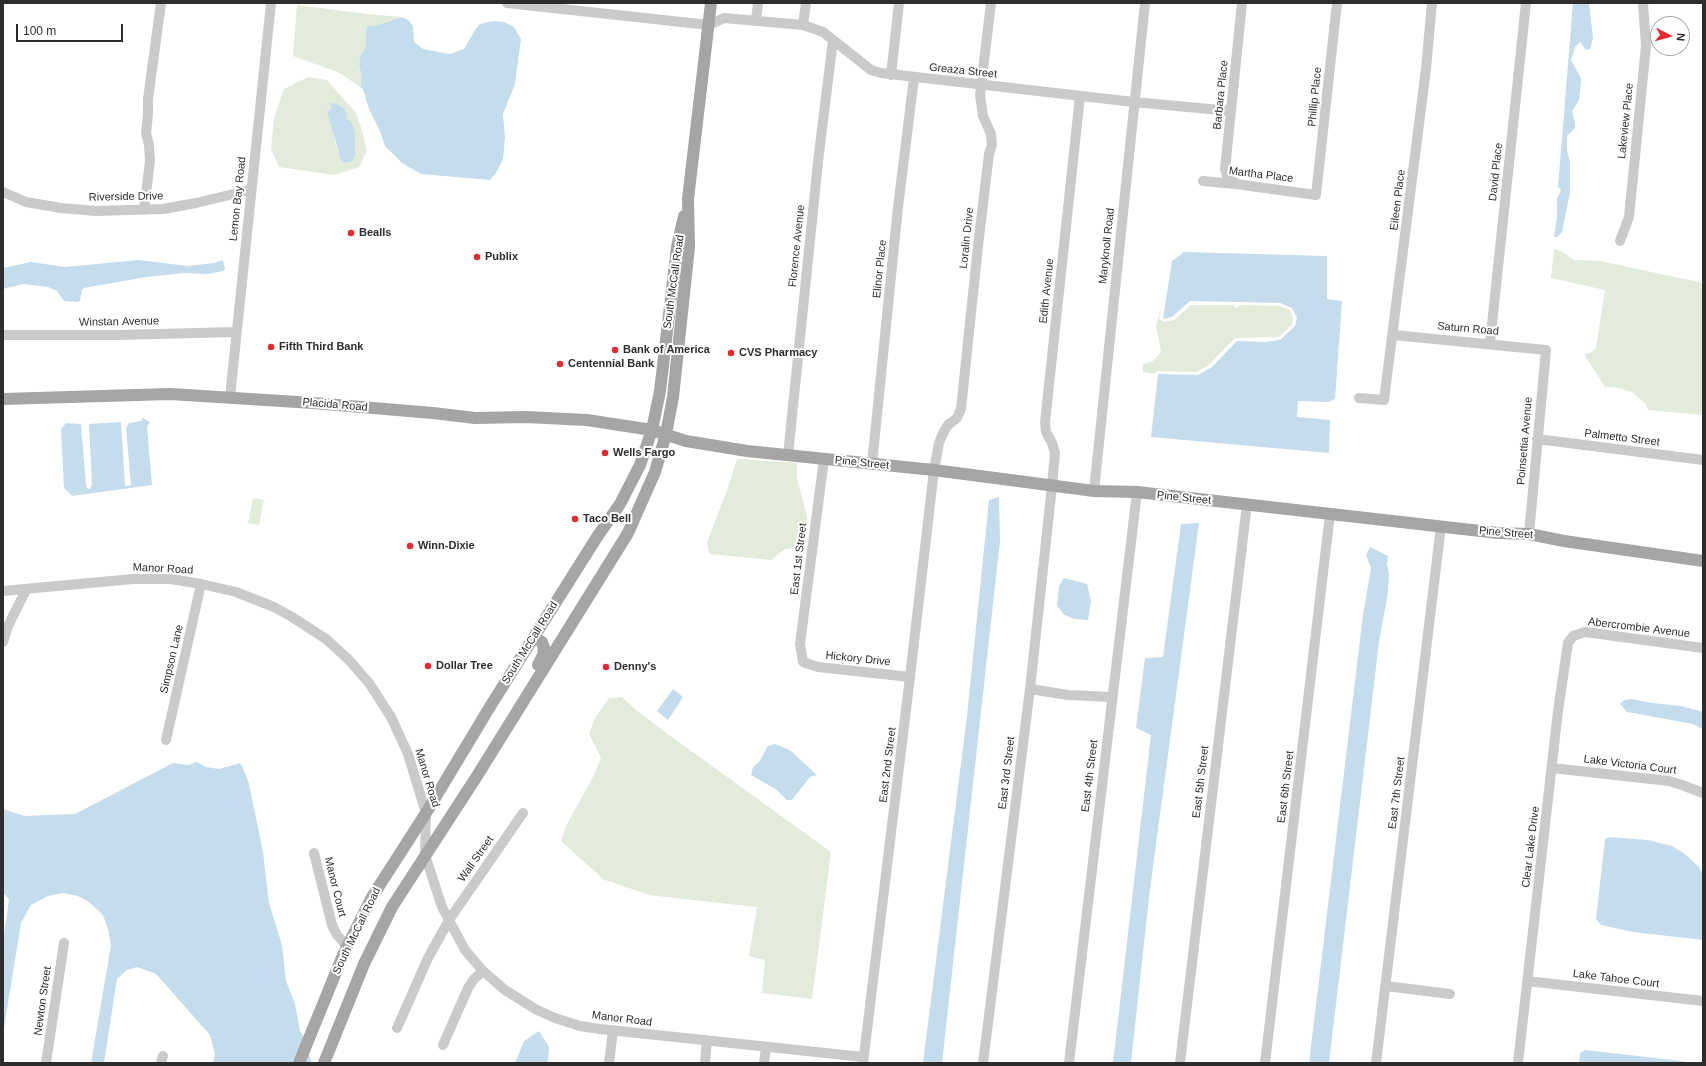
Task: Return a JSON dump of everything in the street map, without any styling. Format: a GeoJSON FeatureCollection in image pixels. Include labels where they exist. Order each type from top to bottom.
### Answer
{"type":"FeatureCollection","features":[{"type":"Feature","properties":{"kind":"main road","name":"South McCall Road"},"geometry":{"type":"LineString","coordinates":[[299,1063],[347,946],[372,897],[426,813],[491,705],[620,504],[640,465],[652,430],[660,391],[677,246],[688,199],[711,3]]}},
{"type":"Feature","properties":{"kind":"main road","name":"South McCall Road"},"geometry":{"type":"LineString","coordinates":[[325,1061],[368,956],[392,907],[628,533],[654,472],[666,434],[673,396],[689,247],[688,199]]}},
{"type":"Feature","properties":{"kind":"main road","name":"Placida Road"},"geometry":{"type":"LineString","coordinates":[[3,399],[170,394],[230,397],[425,412],[475,418],[526,417],[587,420],[652,430],[666,434]]}},
{"type":"Feature","properties":{"kind":"main road","name":"Pine Street"},"geometry":{"type":"LineString","coordinates":[[666,434],[686,441],[717,447],[934,470],[1094,491],[1137,492],[1498,533],[1529,534],[1564,541],[1703,561]]}},
{"type":"Feature","properties":{"kind":"main road"},"geometry":{"type":"LineString","coordinates":[[524,700],[524,688],[540,661],[544,648],[542,642],[534,638]]}},
{"type":"Feature","properties":{"kind":"street"},"geometry":{"type":"LineString","coordinates":[[144,210],[150,161],[149,145],[146,133],[148,99],[161,3]]}},
{"type":"Feature","properties":{"kind":"street","name":"Lemon Bay Road"},"geometry":{"type":"LineString","coordinates":[[230,397],[235,332],[271,3]]}},
{"type":"Feature","properties":{"kind":"street"},"geometry":{"type":"LineString","coordinates":[[507,3],[709,25]]}},
{"type":"Feature","properties":{"kind":"street"},"geometry":{"type":"LineString","coordinates":[[756,20],[758,3]]}},
{"type":"Feature","properties":{"kind":"street"},"geometry":{"type":"LineString","coordinates":[[803,25],[806,3]]}},
{"type":"Feature","properties":{"kind":"street"},"geometry":{"type":"LineString","coordinates":[[891,75],[899,3]]}},
{"type":"Feature","properties":{"kind":"street","name":"Loralin Drive"},"geometry":{"type":"LineString","coordinates":[[934,470],[939,443],[943,433],[948,425],[957,418],[961,409],[978,246],[989,154],[992,145],[991,134],[983,116],[981,106],[991,3]]}},
{"type":"Feature","properties":{"kind":"street","name":"Maryknoll Road"},"geometry":{"type":"LineString","coordinates":[[1094,491],[1144,3]]}},
{"type":"Feature","properties":{"kind":"street","name":"Barbara Place"},"geometry":{"type":"LineString","coordinates":[[1236,184],[1228,179],[1225,169],[1242,3]]}},
{"type":"Feature","properties":{"kind":"street","name":"Phillip Place"},"geometry":{"type":"LineString","coordinates":[[1316,195],[1337,3]]}},
{"type":"Feature","properties":{"kind":"street","name":"Eileen Place"},"geometry":{"type":"LineString","coordinates":[[1359,398],[1384,400],[1394,335],[1426,69],[1432,3]]}},
{"type":"Feature","properties":{"kind":"street","name":"David Place"},"geometry":{"type":"LineString","coordinates":[[1490,343],[1526,3]]}},
{"type":"Feature","properties":{"kind":"street","name":"Lakeview Place"},"geometry":{"type":"LineString","coordinates":[[1620,241],[1628,217],[1646,46],[1642,3]]}},
{"type":"Feature","properties":{"kind":"street","name":"Greaza Street"},"geometry":{"type":"LineString","coordinates":[[709,25],[724,18],[803,25],[823,32],[872,70],[891,75],[1134,102],[1231,111]]}},
{"type":"Feature","properties":{"kind":"street","name":"Florence Avenue"},"geometry":{"type":"LineString","coordinates":[[788,455],[817,170],[833,40]]}},
{"type":"Feature","properties":{"kind":"street","name":"Elinor Place"},"geometry":{"type":"LineString","coordinates":[[872,464],[896,230],[914,78]]}},
{"type":"Feature","properties":{"kind":"street","name":"Edith Avenue"},"geometry":{"type":"LineString","coordinates":[[1052,486],[1055,453],[1046,432],[1045,422],[1080,96]]}},
{"type":"Feature","properties":{"kind":"street","name":"Martha Place"},"geometry":{"type":"LineString","coordinates":[[1203,181],[1316,195]]}},
{"type":"Feature","properties":{"kind":"street","name":"Riverside Drive"},"geometry":{"type":"LineString","coordinates":[[3,192],[26,202],[61,208],[96,211],[163,209],[250,190]]}},
{"type":"Feature","properties":{"kind":"street","name":"Winstan Avenue"},"geometry":{"type":"LineString","coordinates":[[3,335],[119,335],[235,332]]}},
{"type":"Feature","properties":{"kind":"street","name":"Saturn Road"},"geometry":{"type":"LineString","coordinates":[[1394,335],[1543,349]]}},
{"type":"Feature","properties":{"kind":"street","name":"Poinsettia Avenue"},"geometry":{"type":"LineString","coordinates":[[1529,534],[1543,349]]}},
{"type":"Feature","properties":{"kind":"street","name":"Palmetto Street"},"geometry":{"type":"LineString","coordinates":[[1537,439],[1703,460]]}},
{"type":"Feature","properties":{"kind":"street","name":"East 1st Street"},"geometry":{"type":"LineString","coordinates":[[804,662],[800,644],[824,459]]}},
{"type":"Feature","properties":{"kind":"street","name":"East 2nd Street"},"geometry":{"type":"LineString","coordinates":[[863,1060],[934,470]]}},
{"type":"Feature","properties":{"kind":"street","name":"East 3rd Street"},"geometry":{"type":"LineString","coordinates":[[983,1063],[1030,689],[1052,486]]}},
{"type":"Feature","properties":{"kind":"street","name":"East 4th Street"},"geometry":{"type":"LineString","coordinates":[[1069,1063],[1111,698],[1137,492]]}},
{"type":"Feature","properties":{"kind":"street","name":"East 5th Street"},"geometry":{"type":"LineString","coordinates":[[1180,1063],[1247,504]]}},
{"type":"Feature","properties":{"kind":"street","name":"East 6th Street"},"geometry":{"type":"LineString","coordinates":[[1265,1063],[1330,514]]}},
{"type":"Feature","properties":{"kind":"street","name":"East 7th Street"},"geometry":{"type":"LineString","coordinates":[[1376,1063],[1441,526]]}},
{"type":"Feature","properties":{"kind":"street","name":"Manor Road"},"geometry":{"type":"LineString","coordinates":[[3,592],[133,579],[171,579],[236,592],[274,607],[310,628],[334,646],[349,660],[369,683],[394,722],[408,754],[426,813],[424,855],[439,898],[465,950],[483,971],[510,994],[537,1010],[555,1018],[580,1026],[766,1047],[863,1060]]}},
{"type":"Feature","properties":{"kind":"street","name":"Simpson Lane"},"geometry":{"type":"LineString","coordinates":[[166,740],[202,584]]}},
{"type":"Feature","properties":{"kind":"street"},"geometry":{"type":"LineString","coordinates":[[3,642],[8,626],[26,590]]}},
{"type":"Feature","properties":{"kind":"street","name":"Abercrombie Avenue"},"geometry":{"type":"LineString","coordinates":[[1571,632],[1589,632],[1703,648]]}},
{"type":"Feature","properties":{"kind":"street","name":"Clear Lake Drive"},"geometry":{"type":"LineString","coordinates":[[1518,1063],[1566,654],[1571,632]]}},
{"type":"Feature","properties":{"kind":"street","name":"Hickory Drive"},"geometry":{"type":"LineString","coordinates":[[804,662],[818,667],[910,677]]}},
{"type":"Feature","properties":{"kind":"street"},"geometry":{"type":"LineString","coordinates":[[1030,689],[1068,695],[1111,698]]}},
{"type":"Feature","properties":{"kind":"street","name":"Lake Victoria Court"},"geometry":{"type":"LineString","coordinates":[[1552,768],[1669,781],[1682,784],[1703,793]]}},
{"type":"Feature","properties":{"kind":"street","name":"Wall Street"},"geometry":{"type":"LineString","coordinates":[[397,1028],[428,958],[449,920],[523,812]]}},
{"type":"Feature","properties":{"kind":"street","name":"Manor Court"},"geometry":{"type":"LineString","coordinates":[[314,853],[332,925],[337,935],[347,946]]}},
{"type":"Feature","properties":{"kind":"street","name":"Newton Street"},"geometry":{"type":"LineString","coordinates":[[46,1063],[64,942]]}},
{"type":"Feature","properties":{"kind":"street"},"geometry":{"type":"LineString","coordinates":[[443,1044],[468,988],[483,971]]}},
{"type":"Feature","properties":{"kind":"street","name":"Lake Tahoe Court"},"geometry":{"type":"LineString","coordinates":[[1527,981],[1703,1001]]}},
{"type":"Feature","properties":{"kind":"street"},"geometry":{"type":"LineString","coordinates":[[1386,986],[1450,994]]}},
{"type":"Feature","properties":{"kind":"street"},"geometry":{"type":"LineString","coordinates":[[609,1063],[613,1030]]}},
{"type":"Feature","properties":{"kind":"street"},"geometry":{"type":"LineString","coordinates":[[705,1063],[707,1040]]}},
{"type":"Feature","properties":{"kind":"street"},"geometry":{"type":"LineString","coordinates":[[764,1063],[766,1047]]}},
{"type":"Feature","properties":{"kind":"green space"},"geometry":{"type":"Polygon","coordinates":[[[297,5],[402,17],[375,26],[370,25],[366,29],[366,44],[360,56],[359,65],[362,77],[360,87],[340,73],[293,56],[297,5]]]}},
{"type":"Feature","properties":{"kind":"green space"},"geometry":{"type":"Polygon","coordinates":[[[308,77],[327,80],[356,113],[367,151],[359,167],[334,175],[279,167],[271,149],[274,118],[284,89],[308,77]],[[330,103],[331,109],[328,111],[338,154],[346,119],[330,103]]]}},
{"type":"Feature","properties":{"kind":"green space"},"geometry":{"type":"Polygon","coordinates":[[[1554,249],[1563,252],[1574,260],[1600,261],[1703,283],[1703,415],[1648,410],[1646,404],[1632,392],[1615,387],[1605,387],[1584,354],[1590,353],[1596,348],[1605,290],[1551,278],[1554,249]]]}},
{"type":"Feature","properties":{"kind":"green space"},"geometry":{"type":"Polygon","coordinates":[[[1191,305],[1233,305],[1236,308],[1241,305],[1279,306],[1290,310],[1293,318],[1292,325],[1279,337],[1235,338],[1209,365],[1197,372],[1158,371],[1154,374],[1143,372],[1143,364],[1153,361],[1161,352],[1156,326],[1161,307],[1159,319],[1164,322],[1174,320],[1191,305]]]}},
{"type":"Feature","properties":{"kind":"green space"},"geometry":{"type":"Polygon","coordinates":[[[737,459],[797,463],[797,478],[807,516],[806,537],[795,548],[785,549],[771,560],[709,554],[707,542],[728,488],[737,459]]]}},
{"type":"Feature","properties":{"kind":"green space"},"geometry":{"type":"Polygon","coordinates":[[[253,498],[264,500],[259,525],[248,523],[253,498]]]}},
{"type":"Feature","properties":{"kind":"green space"},"geometry":{"type":"Polygon","coordinates":[[[622,697],[636,710],[665,732],[831,852],[812,999],[762,993],[765,960],[749,956],[757,907],[649,895],[604,880],[561,841],[566,826],[594,775],[601,758],[589,734],[595,718],[609,698],[622,697]]]}},
{"type":"Feature","properties":{"kind":"water"},"geometry":{"type":"Polygon","coordinates":[[[1573,3],[1589,3],[1593,38],[1590,49],[1586,50],[1580,42],[1575,47],[1571,60],[1581,78],[1581,82],[1579,100],[1572,111],[1575,128],[1567,136],[1567,151],[1570,162],[1570,193],[1562,232],[1557,237],[1554,237],[1557,217],[1557,198],[1561,191],[1558,187],[1573,3]]]}},
{"type":"Feature","properties":{"kind":"water"},"geometry":{"type":"Polygon","coordinates":[[[402,17],[408,20],[413,26],[414,42],[423,49],[450,54],[464,49],[480,24],[492,21],[504,22],[514,27],[521,39],[515,84],[503,114],[505,138],[503,159],[496,173],[490,180],[421,174],[402,163],[385,146],[380,131],[369,109],[363,89],[360,87],[362,77],[359,65],[360,56],[366,44],[366,29],[370,25],[375,26],[402,17]]]}},
{"type":"Feature","properties":{"kind":"water"},"geometry":{"type":"Polygon","coordinates":[[[330,103],[344,108],[347,115],[346,119],[351,121],[355,132],[355,156],[352,161],[344,163],[340,159],[327,111],[331,109],[330,103]]]}},
{"type":"Feature","properties":{"kind":"water"},"geometry":{"type":"Polygon","coordinates":[[[1184,252],[1327,256],[1327,299],[1342,301],[1335,399],[1328,402],[1298,401],[1297,417],[1330,420],[1329,453],[1151,437],[1158,374],[1198,375],[1212,367],[1237,341],[1266,342],[1280,340],[1295,326],[1297,318],[1292,308],[1280,303],[1190,301],[1172,317],[1163,319],[1172,261],[1184,252]]]}},
{"type":"Feature","properties":{"kind":"water"},"geometry":{"type":"Polygon","coordinates":[[[138,260],[188,266],[214,263],[223,260],[225,270],[208,274],[184,273],[146,277],[84,288],[82,290],[80,301],[77,302],[64,301],[57,291],[48,287],[23,284],[3,289],[3,268],[31,262],[65,267],[138,260]]]}},
{"type":"Feature","properties":{"kind":"water"},"geometry":{"type":"Polygon","coordinates":[[[143,418],[150,422],[147,427],[152,485],[72,496],[64,488],[61,429],[66,423],[81,424],[86,485],[87,488],[90,489],[92,484],[89,424],[121,422],[125,486],[131,485],[126,428],[129,423],[141,421],[143,418]]]}},
{"type":"Feature","properties":{"kind":"water"},"geometry":{"type":"Polygon","coordinates":[[[999,497],[1000,541],[942,1063],[923,1063],[967,716],[989,500],[999,497]]]}},
{"type":"Feature","properties":{"kind":"water"},"geometry":{"type":"Polygon","coordinates":[[[1199,523],[1149,897],[1131,1063],[1113,1063],[1151,735],[1136,728],[1145,658],[1163,657],[1181,524],[1199,523]]]}},
{"type":"Feature","properties":{"kind":"water"},"geometry":{"type":"Polygon","coordinates":[[[1370,547],[1388,556],[1388,592],[1379,642],[1329,1063],[1309,1063],[1363,615],[1371,568],[1366,555],[1370,547]]]}},
{"type":"Feature","properties":{"kind":"water"},"geometry":{"type":"Polygon","coordinates":[[[1064,578],[1087,584],[1091,601],[1088,620],[1074,619],[1063,614],[1057,605],[1059,586],[1064,578]]]}},
{"type":"Feature","properties":{"kind":"water"},"geometry":{"type":"Polygon","coordinates":[[[673,689],[683,697],[668,720],[657,711],[673,689]]]}},
{"type":"Feature","properties":{"kind":"water"},"geometry":{"type":"Polygon","coordinates":[[[1632,699],[1681,706],[1703,712],[1703,729],[1693,724],[1627,712],[1620,704],[1624,700],[1632,699]]]}},
{"type":"Feature","properties":{"kind":"water"},"geometry":{"type":"Polygon","coordinates":[[[775,744],[790,750],[817,775],[810,777],[792,800],[787,800],[777,790],[751,775],[753,767],[759,762],[768,746],[775,744]]]}},
{"type":"Feature","properties":{"kind":"water"},"geometry":{"type":"Polygon","coordinates":[[[197,762],[206,767],[219,769],[240,763],[243,768],[249,784],[263,852],[269,903],[282,945],[286,981],[295,1004],[300,1031],[305,1039],[311,1061],[313,1063],[213,1063],[215,1054],[210,1035],[156,974],[137,967],[127,970],[117,979],[104,1063],[91,1063],[111,945],[108,929],[103,915],[89,902],[78,896],[63,893],[48,896],[31,905],[21,923],[3,1034],[3,941],[9,900],[3,892],[3,809],[24,816],[75,814],[173,763],[188,765],[197,762]]]}},
{"type":"Feature","properties":{"kind":"water"},"geometry":{"type":"Polygon","coordinates":[[[1609,837],[1648,840],[1672,846],[1685,854],[1699,867],[1703,874],[1703,940],[1633,932],[1601,925],[1596,919],[1605,839],[1609,837]]]}},
{"type":"Feature","properties":{"kind":"water"},"geometry":{"type":"Polygon","coordinates":[[[539,1031],[549,1047],[548,1063],[515,1063],[524,1041],[539,1031]]]}},
{"type":"Feature","properties":{"kind":"water"},"geometry":{"type":"Polygon","coordinates":[[[1585,1050],[1682,1061],[1688,1063],[1579,1063],[1580,1053],[1585,1050]]]}},
{"type":"Feature","properties":{"kind":"place","name":"Bealls"},"geometry":{"type":"Point","coordinates":[351,233]}},
{"type":"Feature","properties":{"kind":"place","name":"Publix"},"geometry":{"type":"Point","coordinates":[477,257]}},
{"type":"Feature","properties":{"kind":"place","name":"Fifth Third Bank"},"geometry":{"type":"Point","coordinates":[271,347]}},
{"type":"Feature","properties":{"kind":"place","name":"Bank of America"},"geometry":{"type":"Point","coordinates":[615,350]}},
{"type":"Feature","properties":{"kind":"place","name":"CVS Pharmacy"},"geometry":{"type":"Point","coordinates":[731,353]}},
{"type":"Feature","properties":{"kind":"place","name":"Centennial Bank"},"geometry":{"type":"Point","coordinates":[560,364]}},
{"type":"Feature","properties":{"kind":"place","name":"Wells Fargo"},"geometry":{"type":"Point","coordinates":[605,453]}},
{"type":"Feature","properties":{"kind":"place","name":"Taco Bell"},"geometry":{"type":"Point","coordinates":[575,519]}},
{"type":"Feature","properties":{"kind":"place","name":"Winn-Dixie"},"geometry":{"type":"Point","coordinates":[410,546]}},
{"type":"Feature","properties":{"kind":"place","name":"Dollar Tree"},"geometry":{"type":"Point","coordinates":[428,666]}},
{"type":"Feature","properties":{"kind":"place","name":"Denny's"},"geometry":{"type":"Point","coordinates":[606,667]}}]}
